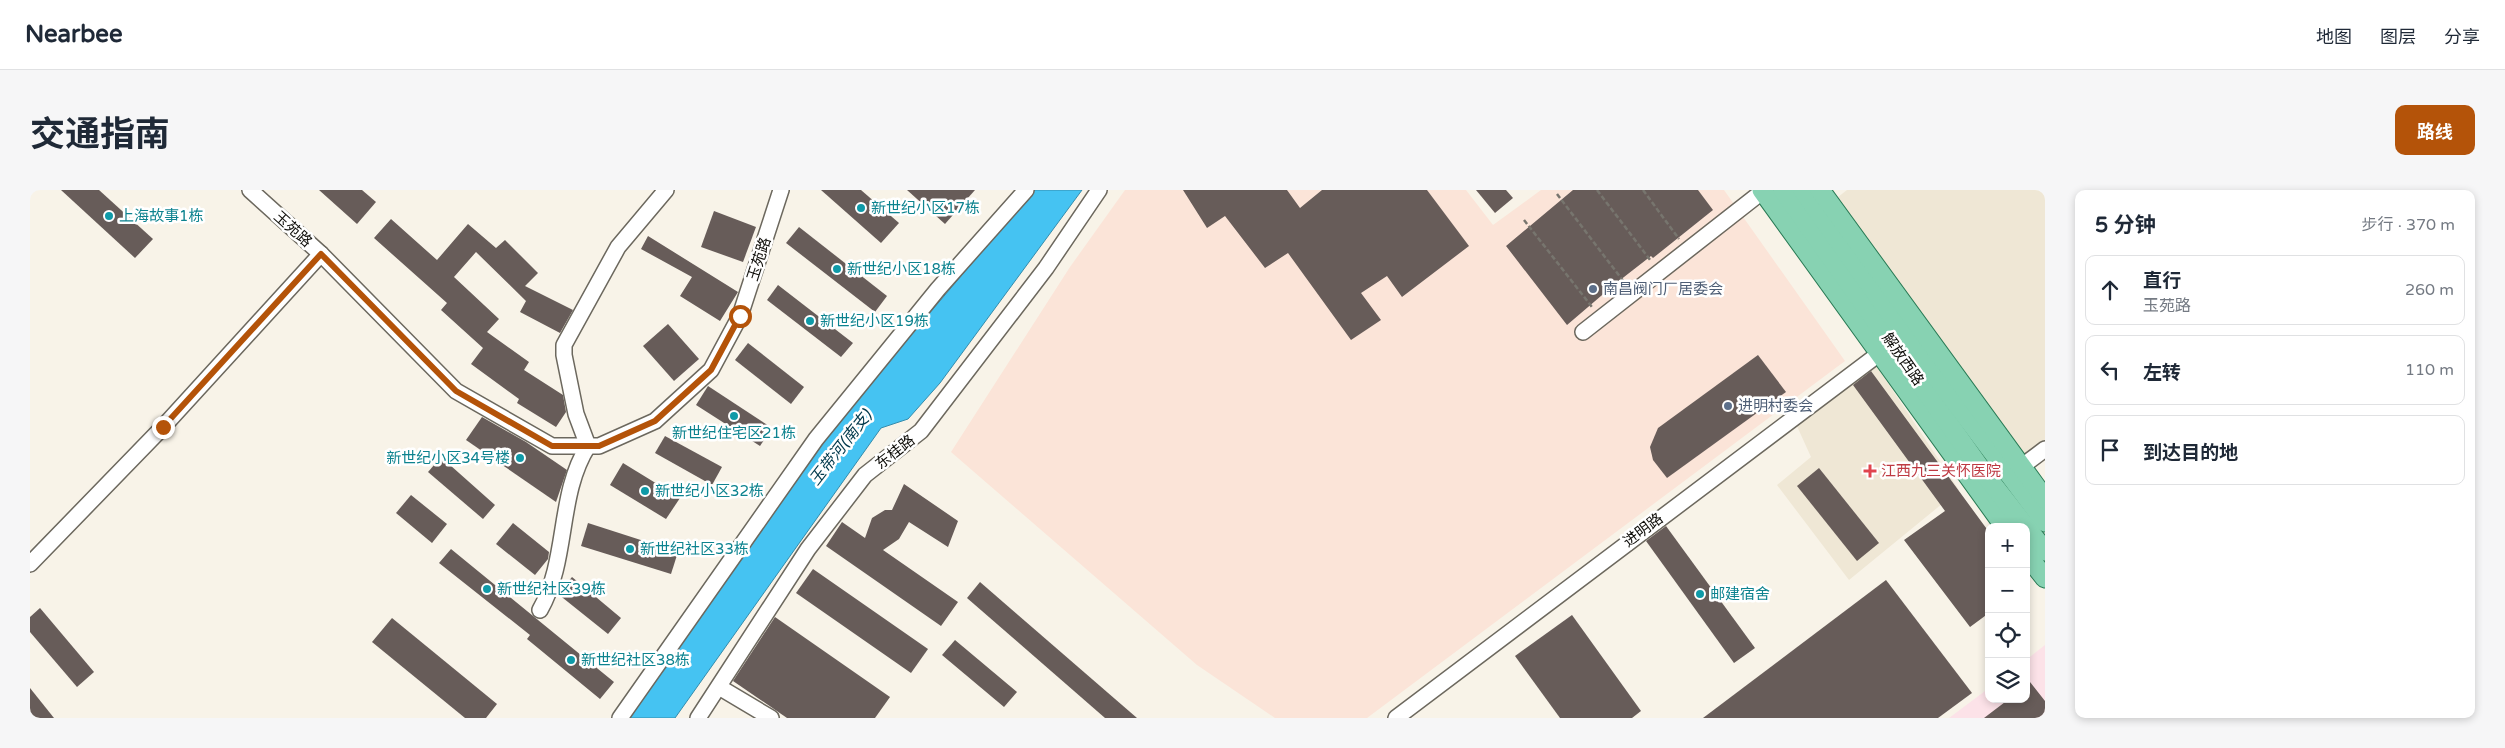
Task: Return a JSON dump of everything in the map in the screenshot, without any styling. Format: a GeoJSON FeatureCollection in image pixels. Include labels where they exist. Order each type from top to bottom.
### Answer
{"type":"FeatureCollection","features":[{"type":"Feature","properties":{"kind":"main road","name":"解放西路"},"geometry":{"type":"LineString","coordinates":[[1783,190],[1886,349],[2023,523]]}},
{"type":"Feature","properties":{"kind":"main road","name":"解放西路"},"geometry":{"type":"LineString","coordinates":[[1803,190],[1999,462],[2045,522]]}},
{"type":"Feature","properties":{"kind":"main road"},"geometry":{"type":"LineString","coordinates":[[1763,191],[1886,349],[2002,523]]}},
{"type":"Feature","properties":{"kind":"main road"},"geometry":{"type":"LineString","coordinates":[[1825,192],[2045,499]]}},
{"type":"Feature","properties":{"kind":"main road"},"geometry":{"type":"LineString","coordinates":[[1999,462],[2045,514]]}},
{"type":"Feature","properties":{"kind":"main road","name":"解放西路"},"geometry":{"type":"LineString","coordinates":[[2030,532],[2045,551]]}},
{"type":"Feature","properties":{"kind":"main road"},"geometry":{"type":"LineString","coordinates":[[2030,559],[2045,578]]}},
{"type":"Feature","properties":{"kind":"street","name":"玉苑路"},"geometry":{"type":"LineString","coordinates":[[250,190],[321,254],[456,391],[552,446],[599,446],[655,421],[711,370],[740,316],[781,190]]}},
{"type":"Feature","properties":{"kind":"street"},"geometry":{"type":"LineString","coordinates":[[540,610],[552,586],[578,461],[588,446],[576,414],[564,355],[564,346],[618,247],[666,190]]}},
{"type":"Feature","properties":{"kind":"street"},"geometry":{"type":"LineString","coordinates":[[620,718],[816,439],[938,289],[1026,190]]}},
{"type":"Feature","properties":{"kind":"street","name":"东桂路"},"geometry":{"type":"LineString","coordinates":[[698,718],[808,549],[866,475],[921,431],[1046,268],[1099,190]]}},
{"type":"Feature","properties":{"kind":"street"},"geometry":{"type":"LineString","coordinates":[[1583,332],[1763,191]]}},
{"type":"Feature","properties":{"kind":"street"},"geometry":{"type":"LineString","coordinates":[[30,564],[163,427],[321,254]]}},
{"type":"Feature","properties":{"kind":"street","name":"进明路"},"geometry":{"type":"LineString","coordinates":[[1396,718],[1886,349]]}},
{"type":"Feature","properties":{"kind":"street"},"geometry":{"type":"LineString","coordinates":[[2021,467],[2045,450]]}},
{"type":"Feature","properties":{"kind":"street"},"geometry":{"type":"LineString","coordinates":[[719,687],[771,718]]}},
{"type":"Feature","properties":{"kind":"path"},"geometry":{"type":"LineString","coordinates":[[1597,190],[1660,272]]}},
{"type":"Feature","properties":{"kind":"path"},"geometry":{"type":"LineString","coordinates":[[1643,190],[1688,250]]}},
{"type":"Feature","properties":{"kind":"path"},"geometry":{"type":"LineString","coordinates":[[1557,194],[1633,293]]}},
{"type":"Feature","properties":{"kind":"path"},"geometry":{"type":"LineString","coordinates":[[1524,220],[1601,318]]}},
{"type":"Feature","properties":{"kind":"shaded area"},"geometry":{"type":"Polygon","coordinates":[[[1125,190],[1466,190],[1493,225],[1541,190],[1724,190],[1845,361],[1367,718],[1275,718],[1197,665],[951,452],[1070,267],[1125,190]]]}},
{"type":"Feature","properties":{"kind":"shaded area"},"geometry":{"type":"Polygon","coordinates":[[[1847,190],[2045,190],[2045,443],[2024,458],[1838,197],[1847,190]]]}},
{"type":"Feature","properties":{"kind":"shaded area","name":"江西九三关怀医院"},"geometry":{"type":"Polygon","coordinates":[[[1874,362],[1959,490],[1849,580],[1777,485],[1811,457],[1796,424],[1874,362]]]}},
{"type":"Feature","properties":{"kind":"shaded area"},"geometry":{"type":"Polygon","coordinates":[[[2045,645],[2045,718],[1949,718],[1985,691],[1985,703],[2030,703],[2030,657],[2045,645]]]}},
{"type":"Feature","properties":{"kind":"water","name":"玉带河(南支)"},"geometry":{"type":"Polygon","coordinates":[[[1034,190],[1082,190],[940,383],[908,419],[881,428],[675,718],[628,718],[794,473],[1034,190]]]}},
{"type":"Feature","properties":{"kind":"building","name":"上海故事1栋"},"geometry":{"type":"Polygon","coordinates":[[[61,190],[99,190],[153,239],[135,258],[61,190]]]}},
{"type":"Feature","properties":{"kind":"building"},"geometry":{"type":"Polygon","coordinates":[[[319,190],[362,190],[376,202],[357,224],[319,190]]]}},
{"type":"Feature","properties":{"kind":"building","name":"新世纪小区17栋"},"geometry":{"type":"Polygon","coordinates":[[[821,190],[861,190],[899,223],[881,243],[821,190]]]}},
{"type":"Feature","properties":{"kind":"building"},"geometry":{"type":"Polygon","coordinates":[[[907,190],[975,190],[945,224],[907,190]]]}},
{"type":"Feature","properties":{"kind":"building"},"geometry":{"type":"Polygon","coordinates":[[[1183,190],[1287,190],[1300,208],[1322,190],[1427,190],[1469,246],[1402,297],[1387,276],[1361,293],[1381,320],[1351,340],[1288,253],[1265,268],[1225,216],[1207,228],[1183,190]]]}},
{"type":"Feature","properties":{"kind":"building"},"geometry":{"type":"Polygon","coordinates":[[[1476,190],[1506,190],[1513,198],[1495,213],[1476,190]]]}},
{"type":"Feature","properties":{"kind":"building"},"geometry":{"type":"Polygon","coordinates":[[[1573,190],[1698,190],[1713,210],[1653,258],[1651,256],[1615,284],[1567,325],[1506,246],[1573,190]]]}},
{"type":"Feature","properties":{"kind":"building"},"geometry":{"type":"Polygon","coordinates":[[[714,211],[756,227],[743,262],[701,247],[714,211]]]}},
{"type":"Feature","properties":{"kind":"building"},"geometry":{"type":"Polygon","coordinates":[[[391,219],[437,260],[468,224],[496,248],[505,240],[538,273],[525,286],[573,310],[560,333],[520,312],[526,301],[476,252],[454,277],[499,319],[487,332],[529,362],[524,370],[563,395],[566,412],[556,427],[517,403],[519,399],[471,364],[483,348],[441,310],[447,303],[374,238],[391,219]]]}},
{"type":"Feature","properties":{"kind":"building","name":"新世纪小区18栋"},"geometry":{"type":"Polygon","coordinates":[[[799,227],[887,296],[875,312],[786,243],[799,227]]]}},
{"type":"Feature","properties":{"kind":"building"},"geometry":{"type":"Polygon","coordinates":[[[648,236],[738,292],[720,321],[680,296],[692,277],[641,249],[648,236]]]}},
{"type":"Feature","properties":{"kind":"building","name":"新世纪小区19栋"},"geometry":{"type":"Polygon","coordinates":[[[778,285],[853,343],[841,357],[767,300],[778,285]]]}},
{"type":"Feature","properties":{"kind":"building"},"geometry":{"type":"Polygon","coordinates":[[[668,324],[699,359],[674,381],[643,346],[668,324]]]}},
{"type":"Feature","properties":{"kind":"building"},"geometry":{"type":"Polygon","coordinates":[[[748,343],[804,387],[791,404],[735,360],[748,343]]]}},
{"type":"Feature","properties":{"kind":"building"},"geometry":{"type":"Polygon","coordinates":[[[1758,355],[1786,392],[1667,478],[1653,460],[1650,447],[1658,428],[1758,355]]]}},
{"type":"Feature","properties":{"kind":"building"},"geometry":{"type":"Polygon","coordinates":[[[1871,371],[1985,527],[1985,616],[1970,627],[1904,540],[1945,511],[1853,385],[1871,371]]]}},
{"type":"Feature","properties":{"kind":"building","name":"新世纪住宅区21栋"},"geometry":{"type":"Polygon","coordinates":[[[708,386],[772,428],[760,446],[696,405],[708,386]]]}},
{"type":"Feature","properties":{"kind":"building","name":"新世纪小区34号楼"},"geometry":{"type":"Polygon","coordinates":[[[482,417],[526,442],[567,470],[556,502],[466,440],[482,417]]]}},
{"type":"Feature","properties":{"kind":"building"},"geometry":{"type":"Polygon","coordinates":[[[665,436],[722,467],[712,485],[655,453],[665,436]]]}},
{"type":"Feature","properties":{"kind":"building"},"geometry":{"type":"Polygon","coordinates":[[[441,457],[495,505],[483,519],[428,472],[441,457]]]}},
{"type":"Feature","properties":{"kind":"building","name":"新世纪小区32栋"},"geometry":{"type":"Polygon","coordinates":[[[623,463],[680,498],[666,519],[610,485],[623,463]]]}},
{"type":"Feature","properties":{"kind":"building"},"geometry":{"type":"Polygon","coordinates":[[[1819,468],[1879,543],[1857,561],[1797,486],[1819,468]]]}},
{"type":"Feature","properties":{"kind":"building"},"geometry":{"type":"Polygon","coordinates":[[[904,484],[958,521],[948,547],[909,522],[899,539],[883,550],[958,602],[941,626],[826,546],[842,522],[865,538],[872,518],[885,510],[892,510],[904,484]]]}},
{"type":"Feature","properties":{"kind":"building"},"geometry":{"type":"Polygon","coordinates":[[[411,495],[447,524],[432,543],[396,513],[411,495]]]}},
{"type":"Feature","properties":{"kind":"building"},"geometry":{"type":"Polygon","coordinates":[[[513,523],[549,552],[548,559],[535,575],[496,544],[513,523]]]}},
{"type":"Feature","properties":{"kind":"building","name":"新世纪社区33栋"},"geometry":{"type":"Polygon","coordinates":[[[588,523],[678,552],[671,574],[581,546],[588,523]]]}},
{"type":"Feature","properties":{"kind":"building","name":"邮建宿舍"},"geometry":{"type":"Polygon","coordinates":[[[1666,526],[1755,648],[1734,663],[1646,541],[1666,526]]]}},
{"type":"Feature","properties":{"kind":"building"},"geometry":{"type":"Polygon","coordinates":[[[451,549],[614,682],[600,699],[527,639],[530,635],[439,563],[451,549]]]}},
{"type":"Feature","properties":{"kind":"building"},"geometry":{"type":"Polygon","coordinates":[[[813,569],[928,649],[911,673],[796,593],[813,569]]]}},
{"type":"Feature","properties":{"kind":"building"},"geometry":{"type":"Polygon","coordinates":[[[572,577],[621,618],[608,634],[558,594],[572,577]]]}},
{"type":"Feature","properties":{"kind":"building"},"geometry":{"type":"Polygon","coordinates":[[[1886,580],[1972,693],[1938,718],[1703,718],[1886,580]]]}},
{"type":"Feature","properties":{"kind":"building"},"geometry":{"type":"Polygon","coordinates":[[[980,582],[1137,718],[1105,718],[967,598],[980,582]]]}},
{"type":"Feature","properties":{"kind":"building"},"geometry":{"type":"Polygon","coordinates":[[[40,608],[94,672],[77,687],[30,632],[30,617],[40,608]]]}},
{"type":"Feature","properties":{"kind":"building"},"geometry":{"type":"Polygon","coordinates":[[[1572,615],[1641,711],[1632,718],[1560,718],[1515,656],[1572,615]]]}},
{"type":"Feature","properties":{"kind":"building"},"geometry":{"type":"Polygon","coordinates":[[[775,617],[890,697],[875,718],[787,718],[733,681],[775,617]]]}},
{"type":"Feature","properties":{"kind":"building"},"geometry":{"type":"Polygon","coordinates":[[[392,618],[497,704],[486,718],[465,718],[372,642],[392,618]]]}},
{"type":"Feature","properties":{"kind":"building"},"geometry":{"type":"Polygon","coordinates":[[[955,640],[1017,692],[1004,707],[942,655],[955,640]]]}},
{"type":"Feature","properties":{"kind":"building"},"geometry":{"type":"Polygon","coordinates":[[[2030,682],[2045,701],[2045,718],[1984,718],[2004,703],[2030,703],[2030,682]]]}},
{"type":"Feature","properties":{"kind":"building"},"geometry":{"type":"Polygon","coordinates":[[[30,688],[54,718],[30,718],[30,688]]]}},
{"type":"Feature","properties":{"kind":"place","name":"新世纪小区17栋"},"geometry":{"type":"Point","coordinates":[861,208]}},
{"type":"Feature","properties":{"kind":"place","name":"上海故事1栋"},"geometry":{"type":"Point","coordinates":[109,216]}},
{"type":"Feature","properties":{"kind":"place","name":"新世纪小区18栋"},"geometry":{"type":"Point","coordinates":[837,269]}},
{"type":"Feature","properties":{"kind":"place","name":"南昌阀门厂居委会"},"geometry":{"type":"Point","coordinates":[1593,289]}},
{"type":"Feature","properties":{"kind":"place","name":"新世纪小区19栋"},"geometry":{"type":"Point","coordinates":[810,321]}},
{"type":"Feature","properties":{"kind":"place","name":"进明村委会"},"geometry":{"type":"Point","coordinates":[1728,406]}},
{"type":"Feature","properties":{"kind":"place","name":"新世纪住宅区21栋"},"geometry":{"type":"Point","coordinates":[734,416]}},
{"type":"Feature","properties":{"kind":"place","name":"新世纪小区34号楼"},"geometry":{"type":"Point","coordinates":[520,458]}},
{"type":"Feature","properties":{"kind":"place","name":"江西九三关怀医院"},"geometry":{"type":"Point","coordinates":[1870,471]}},
{"type":"Feature","properties":{"kind":"place","name":"新世纪小区32栋"},"geometry":{"type":"Point","coordinates":[645,491]}},
{"type":"Feature","properties":{"kind":"place","name":"新世纪社区33栋"},"geometry":{"type":"Point","coordinates":[630,549]}},
{"type":"Feature","properties":{"kind":"place","name":"新世纪社区39栋"},"geometry":{"type":"Point","coordinates":[487,589]}},
{"type":"Feature","properties":{"kind":"place","name":"邮建宿舍"},"geometry":{"type":"Point","coordinates":[1700,594]}},
{"type":"Feature","properties":{"kind":"place","name":"新世纪社区38栋"},"geometry":{"type":"Point","coordinates":[571,660]}},
{"type":"Feature","properties":{"kind":"route"},"geometry":{"type":"LineString","coordinates":[[163,427],[321,254],[456,391],[552,446],[599,446],[655,421],[711,370],[740,316]]}}]}
